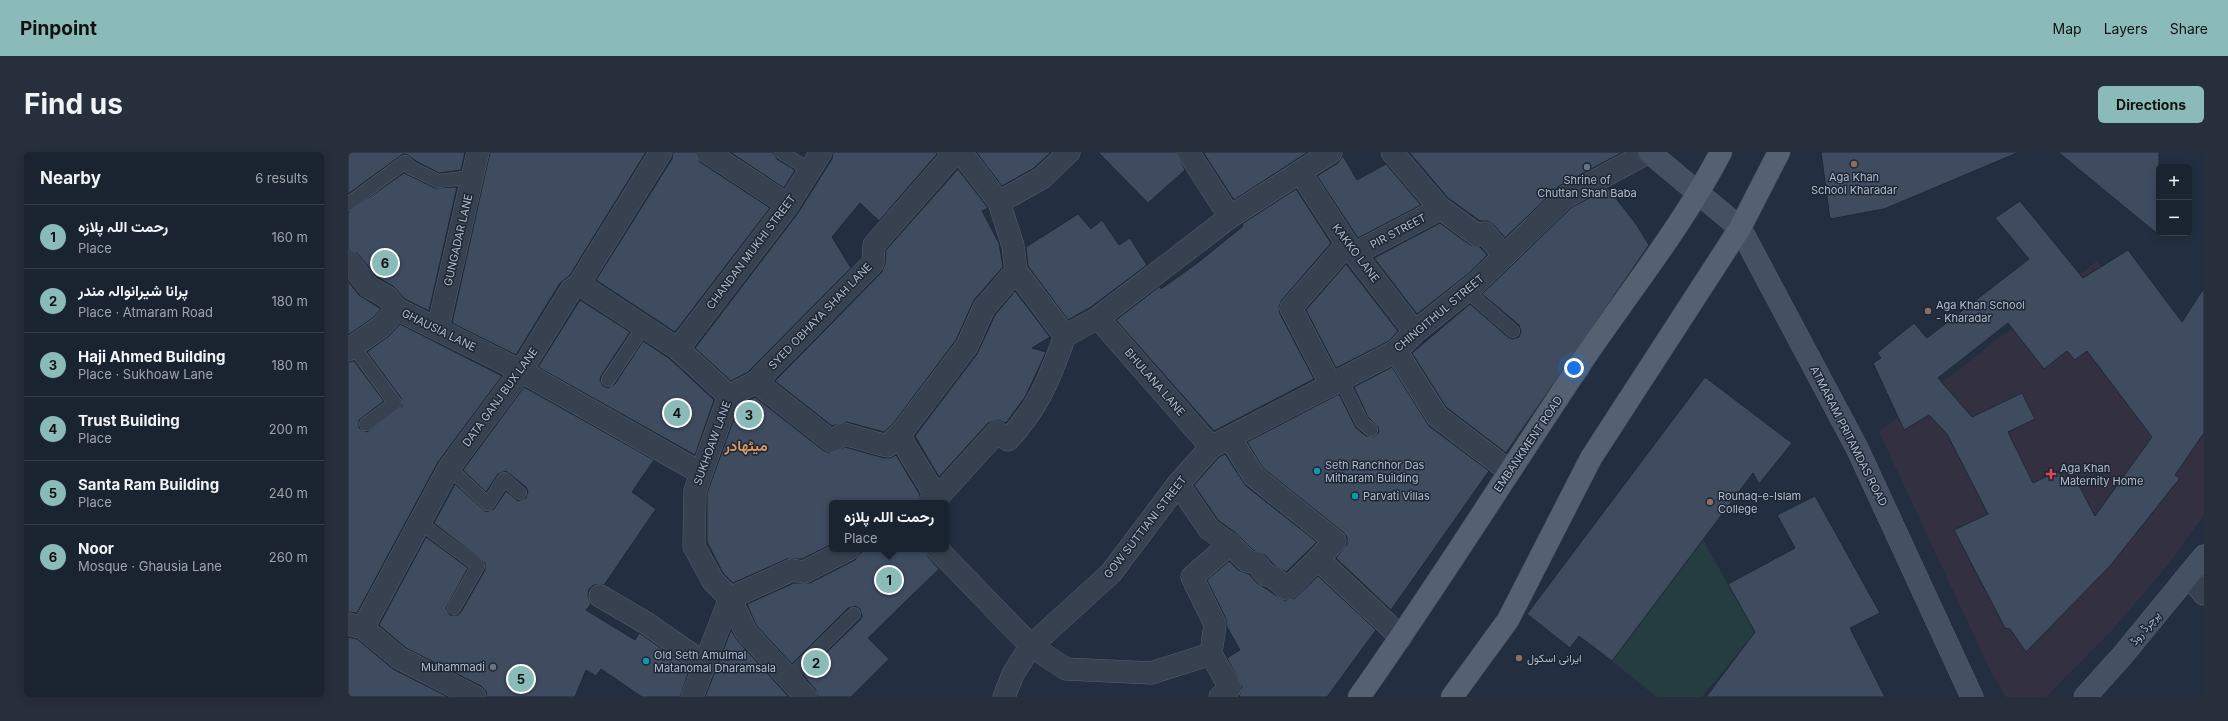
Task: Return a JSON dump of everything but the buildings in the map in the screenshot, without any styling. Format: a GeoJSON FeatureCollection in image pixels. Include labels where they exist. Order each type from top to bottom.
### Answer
{"type":"FeatureCollection","features":[{"type":"Feature","properties":{"kind":"main road","name":"ATMARAM PRITAMDAS ROAD"},"geometry":{"type":"LineString","coordinates":[[1649,152],[1700,193],[1740,228],[1857,448],[1972,697]]}},
{"type":"Feature","properties":{"kind":"main road","name":"EMBANKMENT ROAD"},"geometry":{"type":"LineString","coordinates":[[1359,697],[1401,637],[1509,471],[1614,314],[1700,193],[1721,152]]}},
{"type":"Feature","properties":{"kind":"main road"},"geometry":{"type":"LineString","coordinates":[[1452,697],[1508,620],[1592,458],[1740,228],[1779,152]]}},
{"type":"Feature","properties":{"kind":"main road","name":"پرچرڈ روڈ"},"geometry":{"type":"LineString","coordinates":[[2085,697],[2122,656],[2204,556]]}},
{"type":"Feature","properties":{"kind":"street","name":"GUNGADAR LANE"},"geometry":{"type":"LineString","coordinates":[[438,328],[478,152]]}},
{"type":"Feature","properties":{"kind":"street","name":"DATA GANJ BUX LANE"},"geometry":{"type":"LineString","coordinates":[[355,626],[419,522],[449,468],[521,371],[571,290],[578,284],[661,152]]}},
{"type":"Feature","properties":{"kind":"street"},"geometry":{"type":"LineString","coordinates":[[707,152],[788,205]]}},
{"type":"Feature","properties":{"kind":"street","name":"CHANDAN MUKHI STREET"},"geometry":{"type":"LineString","coordinates":[[678,349],[788,205],[821,152]]}},
{"type":"Feature","properties":{"kind":"street"},"geometry":{"type":"LineString","coordinates":[[1000,202],[1042,178],[1069,152]]}},
{"type":"Feature","properties":{"kind":"street"},"geometry":{"type":"LineString","coordinates":[[1188,152],[1230,217]]}},
{"type":"Feature","properties":{"kind":"street"},"geometry":{"type":"LineString","coordinates":[[901,433],[904,444],[933,500],[998,432],[1008,440],[1025,421],[1047,387],[1065,336],[1098,318],[1230,217],[1331,152]]}},
{"type":"Feature","properties":{"kind":"street"},"geometry":{"type":"LineString","coordinates":[[1392,152],[1440,207],[1477,236],[1485,233],[1504,256]]}},
{"type":"Feature","properties":{"kind":"street","name":"CHINGITHUL STREET"},"geometry":{"type":"LineString","coordinates":[[1220,443],[1396,351],[1415,332],[1467,291],[1565,197],[1649,152]]}},
{"type":"Feature","properties":{"kind":"street"},"geometry":{"type":"LineString","coordinates":[[958,154],[1000,202],[1013,246],[1016,271],[1065,336]]}},
{"type":"Feature","properties":{"kind":"street","name":"SYED OBHAYA SHAH LANE"},"geometry":{"type":"LineString","coordinates":[[729,396],[756,382],[873,263],[874,245],[958,154]]}},
{"type":"Feature","properties":{"kind":"street","name":"KAKKO LANE"},"geometry":{"type":"LineString","coordinates":[[1300,172],[1352,248],[1415,332]]}},
{"type":"Feature","properties":{"kind":"street","name":"PIR STREET"},"geometry":{"type":"LineString","coordinates":[[1352,248],[1432,214],[1440,207]]}},
{"type":"Feature","properties":{"kind":"street"},"geometry":{"type":"LineString","coordinates":[[1336,382],[1290,308],[1352,248]]}},
{"type":"Feature","properties":{"kind":"street","name":"GHAUSIA LANE"},"geometry":{"type":"LineString","coordinates":[[348,261],[369,287],[387,297],[397,309],[438,328],[521,371],[701,474]]}},
{"type":"Feature","properties":{"kind":"street"},"geometry":{"type":"LineString","coordinates":[[756,382],[831,441],[844,434],[887,446],[901,433],[967,346],[984,308],[1016,271]]}},
{"type":"Feature","properties":{"kind":"street"},"geometry":{"type":"LineString","coordinates":[[578,284],[678,349],[729,396]]}},
{"type":"Feature","properties":{"kind":"street"},"geometry":{"type":"LineString","coordinates":[[351,348],[382,326],[397,309]]}},
{"type":"Feature","properties":{"kind":"street","name":"BHULANA LANE"},"geometry":{"type":"LineString","coordinates":[[1098,318],[1254,476],[1336,541],[1318,559]]}},
{"type":"Feature","properties":{"kind":"street"},"geometry":{"type":"LineString","coordinates":[[1396,351],[1437,416],[1509,471]]}},
{"type":"Feature","properties":{"kind":"street","name":"SUKHOAW LANE"},"geometry":{"type":"LineString","coordinates":[[729,396],[695,491],[694,546],[713,581],[730,598],[746,632],[806,697]]}},
{"type":"Feature","properties":{"kind":"street","name":"GOW SUTTIANI STREET"},"geometry":{"type":"LineString","coordinates":[[1004,697],[1013,674],[1031,646],[1111,573],[1178,484],[1220,443]]}},
{"type":"Feature","properties":{"kind":"street"},"geometry":{"type":"LineString","coordinates":[[1178,484],[1209,529],[1230,544],[1247,561],[1256,563],[1266,574],[1273,577],[1287,589],[1318,559],[1401,637]]}},
{"type":"Feature","properties":{"kind":"street"},"geometry":{"type":"LineString","coordinates":[[1220,697],[1230,688],[1211,654],[1215,624],[1192,577],[1230,544]]}},
{"type":"Feature","properties":{"kind":"street"},"geometry":{"type":"LineString","coordinates":[[692,697],[730,598],[792,570],[804,572],[843,552]]}},
{"type":"Feature","properties":{"kind":"street"},"geometry":{"type":"LineString","coordinates":[[940,552],[1031,646],[1066,669],[1151,672],[1211,654]]}},
{"type":"Feature","properties":{"kind":"street"},"geometry":{"type":"LineString","coordinates":[[2188,575],[2204,594]]}},
{"type":"Feature","properties":{"kind":"street"},"geometry":{"type":"LineString","coordinates":[[600,596],[646,623],[705,664]]}},
{"type":"Feature","properties":{"kind":"street"},"geometry":{"type":"LineString","coordinates":[[355,626],[450,692],[475,697]]}},
{"type":"Feature","properties":{"kind":"lane"},"geometry":{"type":"LineString","coordinates":[[781,152],[810,170]]}},
{"type":"Feature","properties":{"kind":"lane"},"geometry":{"type":"LineString","coordinates":[[348,204],[405,162],[412,168],[438,181],[473,177]]}},
{"type":"Feature","properties":{"kind":"lane"},"geometry":{"type":"LineString","coordinates":[[1467,291],[1514,330]]}},
{"type":"Feature","properties":{"kind":"lane"},"geometry":{"type":"LineString","coordinates":[[608,380],[644,326]]}},
{"type":"Feature","properties":{"kind":"lane"},"geometry":{"type":"LineString","coordinates":[[351,348],[395,403],[366,424]]}},
{"type":"Feature","properties":{"kind":"lane"},"geometry":{"type":"LineString","coordinates":[[1336,382],[1362,422],[1371,430]]}},
{"type":"Feature","properties":{"kind":"lane"},"geometry":{"type":"LineString","coordinates":[[449,468],[488,504],[504,479],[520,493]]}},
{"type":"Feature","properties":{"kind":"lane"},"geometry":{"type":"LineString","coordinates":[[419,522],[478,566],[454,608]]}},
{"type":"Feature","properties":{"kind":"lane"},"geometry":{"type":"LineString","coordinates":[[789,678],[854,614]]}},
{"type":"Feature","properties":{"kind":"shaded area","name":"Aga Khan Maternity Home"},"geometry":{"type":"Polygon","coordinates":[[[2097,261],[2204,406],[2204,515],[2168,565],[2115,627],[2046,697],[2006,697],[1991,672],[1879,432],[2097,261]]]}},
{"type":"Feature","properties":{"kind":"green space"},"geometry":{"type":"Polygon","coordinates":[[[1703,540],[1746,616],[1760,626],[1702,697],[1657,697],[1612,661],[1703,540]]]}},
{"type":"Feature","properties":{"kind":"place","name":"Aga Khan School Kharadar"},"geometry":{"type":"Point","coordinates":[1854,164]}},
{"type":"Feature","properties":{"kind":"place","name":"Shrine of Chuttan Shah Baba"},"geometry":{"type":"Point","coordinates":[1587,167]}},
{"type":"Feature","properties":{"kind":"place","name":"Noor"},"geometry":{"type":"Point","coordinates":[385,263]}},
{"type":"Feature","properties":{"kind":"place","name":"Aga Khan School - Kharadar"},"geometry":{"type":"Point","coordinates":[1928,311]}},
{"type":"Feature","properties":{"kind":"place","name":"Trust Building"},"geometry":{"type":"Point","coordinates":[677,413]}},
{"type":"Feature","properties":{"kind":"place","name":"Haji Ahmed Building"},"geometry":{"type":"Point","coordinates":[749,415]}},
{"type":"Feature","properties":{"kind":"place","name":"Seth Ranchhor Das Mitharam Building"},"geometry":{"type":"Point","coordinates":[1317,471]}},
{"type":"Feature","properties":{"kind":"place","name":"Aga Khan Maternity Home"},"geometry":{"type":"Point","coordinates":[2051,474]}},
{"type":"Feature","properties":{"kind":"place","name":"Parvati Villas"},"geometry":{"type":"Point","coordinates":[1355,496]}},
{"type":"Feature","properties":{"kind":"place","name":"Rounaq-e-Islam College"},"geometry":{"type":"Point","coordinates":[1710,502]}},
{"type":"Feature","properties":{"kind":"place","name":"رحمت اللہ پلازہ"},"geometry":{"type":"Point","coordinates":[889,580]}},
{"type":"Feature","properties":{"kind":"place","name":"ایرانی اسکول"},"geometry":{"type":"Point","coordinates":[1519,658]}},
{"type":"Feature","properties":{"kind":"place","name":"Old Seth Amulmal Matanomal Dharamsala"},"geometry":{"type":"Point","coordinates":[646,661]}},
{"type":"Feature","properties":{"kind":"place","name":"پرانا شیرانوالہ مندر"},"geometry":{"type":"Point","coordinates":[816,663]}},
{"type":"Feature","properties":{"kind":"place","name":"Muhammadi"},"geometry":{"type":"Point","coordinates":[493,667]}},
{"type":"Feature","properties":{"kind":"place","name":"Santa Ram Building"},"geometry":{"type":"Point","coordinates":[521,679]}},
{"type":"Feature","properties":{"kind":"district","name":"میٹھادر"},"geometry":{"type":"Point","coordinates":[746,446]}}]}
